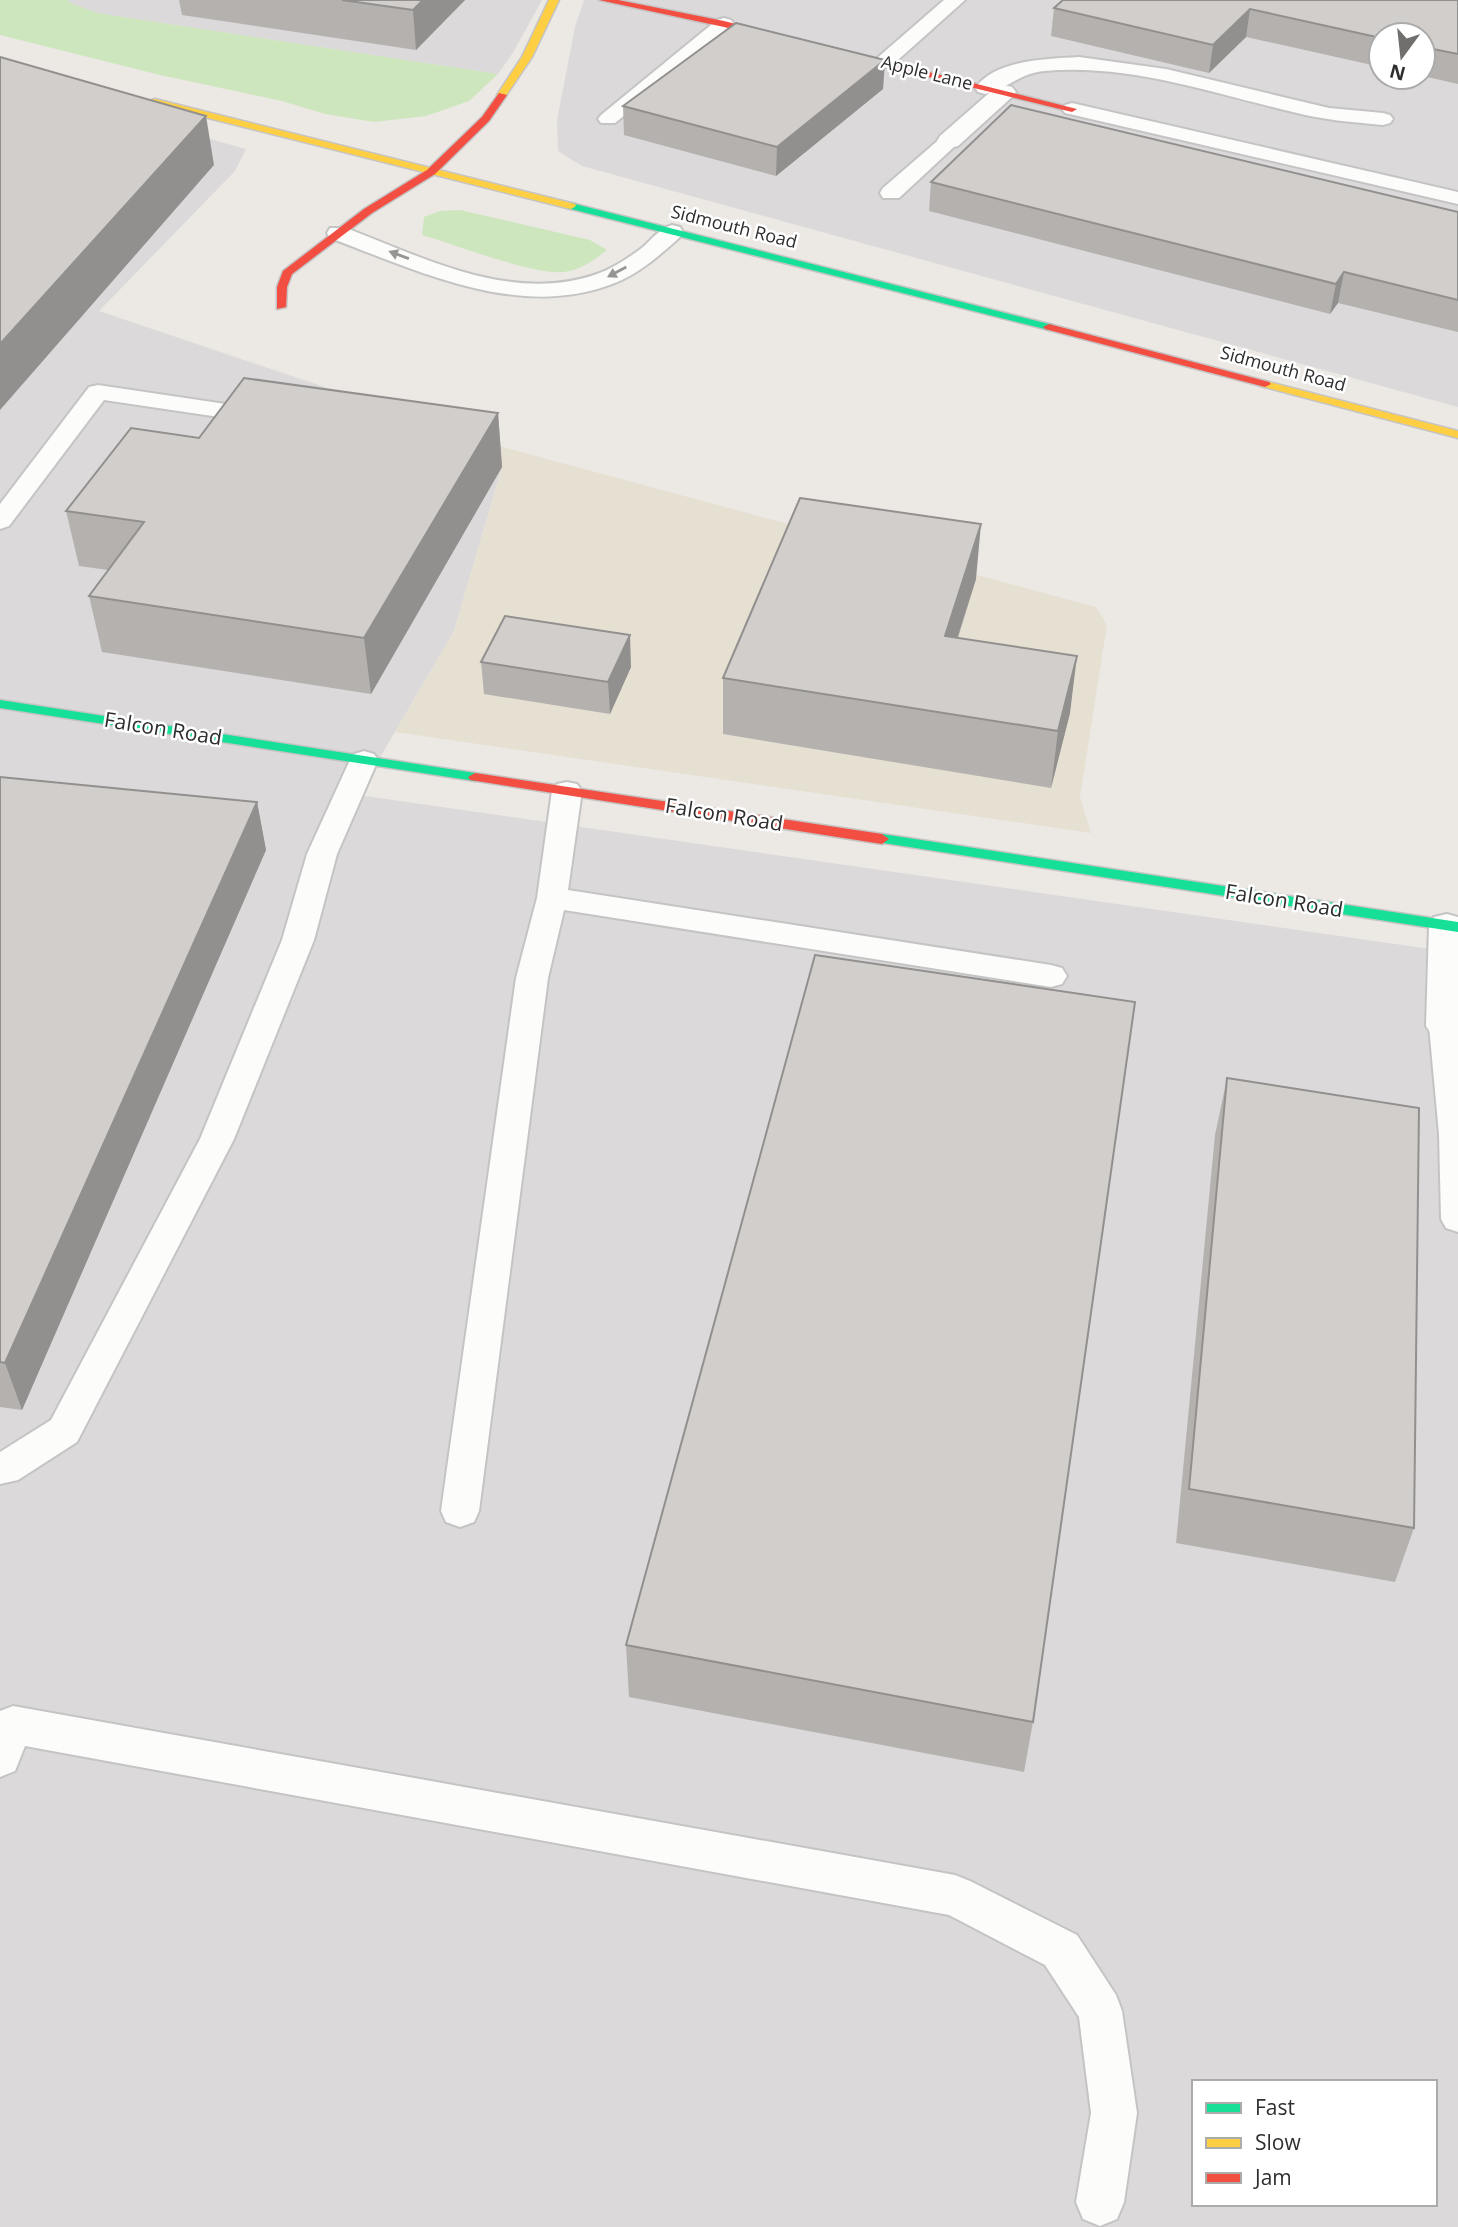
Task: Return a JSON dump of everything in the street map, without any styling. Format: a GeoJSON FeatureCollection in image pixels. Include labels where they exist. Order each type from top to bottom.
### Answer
{"type":"FeatureCollection","features":[{"type":"Feature","properties":{"kind":"street"},"geometry":{"type":"LineString","coordinates":[[281,307],[282,287],[287,273],[338,233],[431,172],[486,119],[527,57],[554,0]]}},
{"type":"Feature","properties":{"kind":"street","name":"Apple Lane"},"geometry":{"type":"LineString","coordinates":[[604,0],[724,24],[1072,110]]}},
{"type":"Feature","properties":{"kind":"street","name":"Apple Lane"},"geometry":{"type":"LineString","coordinates":[[949,141],[994,90]]}},
{"type":"Feature","properties":{"kind":"street","name":"Sidmouth Road"},"geometry":{"type":"LineString","coordinates":[[144,99],[882,282],[1458,435]]}},
{"type":"Feature","properties":{"kind":"street","name":"Falcon Road"},"geometry":{"type":"LineString","coordinates":[[0,704],[1453,926],[1446,1026]]}},
{"type":"Feature","properties":{"kind":"lane"},"geometry":{"type":"LineString","coordinates":[[883,63],[955,0]]}},
{"type":"Feature","properties":{"kind":"lane"},"geometry":{"type":"LineString","coordinates":[[608,119],[724,24]]}},
{"type":"Feature","properties":{"kind":"lane"},"geometry":{"type":"LineString","coordinates":[[994,90],[1009,73],[1036,66],[1088,63],[1110,65],[1330,114],[1383,119]]}},
{"type":"Feature","properties":{"kind":"lane"},"geometry":{"type":"LineString","coordinates":[[1072,110],[1458,198]]}},
{"type":"Feature","properties":{"kind":"lane"},"geometry":{"type":"LineString","coordinates":[[891,193],[949,141]]}},
{"type":"Feature","properties":{"kind":"lane"},"geometry":{"type":"LineString","coordinates":[[338,233],[460,277],[508,290],[542,293],[581,288],[607,278],[643,258],[672,232]]}},
{"type":"Feature","properties":{"kind":"lane"},"geometry":{"type":"LineString","coordinates":[[0,522],[98,392],[275,419]]}},
{"type":"Feature","properties":{"kind":"lane"},"geometry":{"type":"LineString","coordinates":[[0,1468],[5,1469],[64,1431],[211,1150],[298,940],[322,854],[364,760]]}},
{"type":"Feature","properties":{"kind":"lane"},"geometry":{"type":"LineString","coordinates":[[460,1511],[532,978],[552,898],[567,790]]}},
{"type":"Feature","properties":{"kind":"lane"},"geometry":{"type":"LineString","coordinates":[[552,898],[1051,976]]}},
{"type":"Feature","properties":{"kind":"lane"},"geometry":{"type":"LineString","coordinates":[[1446,1026],[1456,1134],[1458,1219]]}},
{"type":"Feature","properties":{"kind":"lane"},"geometry":{"type":"LineString","coordinates":[[4,1735],[955,1896],[1061,1950],[1100,2011],[1114,2113],[1100,2202]]}},
{"type":"Feature","properties":{"kind":"shaded area"},"geometry":{"type":"Polygon","coordinates":[[[542,0],[498,74],[97,13],[68,2],[542,0]]]}},
{"type":"Feature","properties":{"kind":"shaded area"},"geometry":{"type":"Polygon","coordinates":[[[584,0],[1458,0],[1458,407],[582,166],[558,151],[557,120],[575,27],[584,0]]]}},
{"type":"Feature","properties":{"kind":"shaded area"},"geometry":{"type":"Polygon","coordinates":[[[0,81],[246,149],[235,171],[99,311],[499,446],[502,467],[454,631],[358,795],[1458,953],[1458,2227],[0,2227],[0,81]]]}},
{"type":"Feature","properties":{"kind":"shaded area"},"geometry":{"type":"Polygon","coordinates":[[[499,446],[1096,607],[1107,625],[1080,797],[1091,833],[395,732],[454,631],[502,467],[499,446]]]}},
{"type":"Feature","properties":{"kind":"green space"},"geometry":{"type":"Polygon","coordinates":[[[0,0],[69,0],[68,2],[97,13],[498,74],[469,101],[426,116],[374,122],[325,114],[282,101],[160,75],[0,35],[0,0]]]}},
{"type":"Feature","properties":{"kind":"green space"},"geometry":{"type":"Polygon","coordinates":[[[460,210],[590,240],[607,250],[576,269],[551,272],[515,264],[422,235],[424,217],[440,211],[460,210]]]}},
{"type":"Feature","properties":{"kind":"building"},"geometry":{"type":"Polygon","coordinates":[[[342,0],[423,0],[413,10],[342,0]]]}},
{"type":"Feature","properties":{"kind":"building"},"geometry":{"type":"Polygon","coordinates":[[[1063,0],[1458,0],[1458,54],[1437,50],[1437,21],[1367,21],[1367,35],[1250,9],[1213,45],[1054,8],[1063,0]]]}},
{"type":"Feature","properties":{"kind":"building"},"geometry":{"type":"Polygon","coordinates":[[[736,23],[885,60],[777,147],[623,106],[736,23]]]}},
{"type":"Feature","properties":{"kind":"building"},"geometry":{"type":"Polygon","coordinates":[[[0,57],[206,116],[0,344],[0,57]]]}},
{"type":"Feature","properties":{"kind":"building"},"geometry":{"type":"Polygon","coordinates":[[[1011,105],[1458,212],[1458,300],[1344,272],[1336,284],[931,182],[1011,105]]]}},
{"type":"Feature","properties":{"kind":"building"},"geometry":{"type":"Polygon","coordinates":[[[244,378],[498,413],[364,638],[89,596],[144,522],[66,511],[131,428],[199,438],[244,378]]]}},
{"type":"Feature","properties":{"kind":"building"},"geometry":{"type":"Polygon","coordinates":[[[800,498],[981,524],[945,636],[1077,656],[1058,731],[723,678],[800,498]]]}},
{"type":"Feature","properties":{"kind":"building"},"geometry":{"type":"Polygon","coordinates":[[[505,616],[630,635],[608,682],[481,662],[505,616]]]}},
{"type":"Feature","properties":{"kind":"building"},"geometry":{"type":"Polygon","coordinates":[[[0,777],[257,802],[5,1363],[0,1362],[0,777]]]}},
{"type":"Feature","properties":{"kind":"building"},"geometry":{"type":"Polygon","coordinates":[[[815,955],[1135,1002],[1033,1722],[626,1645],[815,955]]]}},
{"type":"Feature","properties":{"kind":"building"},"geometry":{"type":"Polygon","coordinates":[[[1227,1078],[1419,1108],[1414,1528],[1189,1489],[1227,1078]]]}},
{"type":"Feature","properties":{"kind":"traffic: fast"},"geometry":{"type":"LineString","coordinates":[[571,206],[1049,327]]}},
{"type":"Feature","properties":{"kind":"traffic: fast"},"geometry":{"type":"LineString","coordinates":[[0,704],[475,777]]}},
{"type":"Feature","properties":{"kind":"traffic: fast"},"geometry":{"type":"LineString","coordinates":[[882,839],[1458,927]]}},
{"type":"Feature","properties":{"kind":"traffic: slow"},"geometry":{"type":"LineString","coordinates":[[502,95],[527,57],[554,0]]}},
{"type":"Feature","properties":{"kind":"traffic: slow"},"geometry":{"type":"LineString","coordinates":[[155,102],[571,206]]}},
{"type":"Feature","properties":{"kind":"traffic: slow"},"geometry":{"type":"LineString","coordinates":[[1265,384],[1458,435]]}},
{"type":"Feature","properties":{"kind":"traffic: jam"},"geometry":{"type":"LineString","coordinates":[[604,0],[724,24],[1072,109]]}},
{"type":"Feature","properties":{"kind":"traffic: jam"},"geometry":{"type":"LineString","coordinates":[[281,307],[282,287],[287,273],[368,211],[431,172],[486,119],[502,95]]}},
{"type":"Feature","properties":{"kind":"traffic: jam"},"geometry":{"type":"LineString","coordinates":[[1049,327],[1265,384]]}},
{"type":"Feature","properties":{"kind":"traffic: jam"},"geometry":{"type":"LineString","coordinates":[[475,777],[882,839]]}}]}
